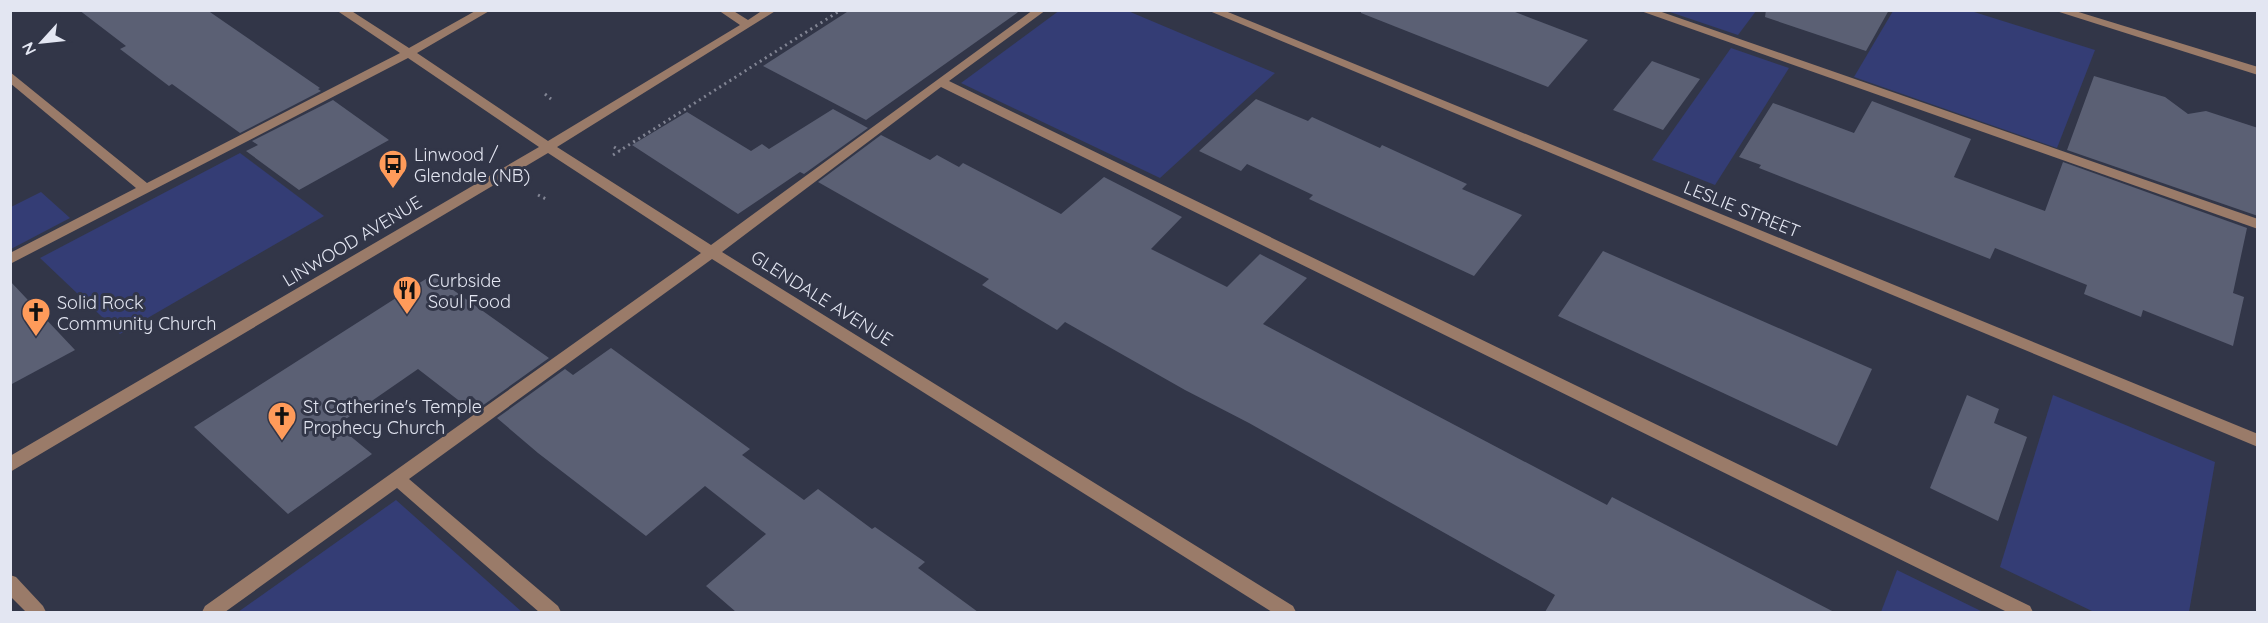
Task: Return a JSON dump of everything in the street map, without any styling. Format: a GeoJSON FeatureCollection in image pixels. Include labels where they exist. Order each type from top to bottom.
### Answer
{"type":"FeatureCollection","features":[{"type":"Feature","properties":{"kind":"street","name":"GLENDALE AVENUE"},"geometry":{"type":"LineString","coordinates":[[341,10],[409,53],[604,185],[1287,612]]}},
{"type":"Feature","properties":{"kind":"street"},"geometry":{"type":"LineString","coordinates":[[10,259],[409,53],[486,10]]}},
{"type":"Feature","properties":{"kind":"street"},"geometry":{"type":"LineString","coordinates":[[723,10],[749,25]]}},
{"type":"Feature","properties":{"kind":"street","name":"LINWOOD AVENUE"},"geometry":{"type":"LineString","coordinates":[[10,465],[549,147],[772,10]]}},
{"type":"Feature","properties":{"kind":"street"},"geometry":{"type":"LineString","coordinates":[[211,612],[712,252],[940,82],[1041,10]]}},
{"type":"Feature","properties":{"kind":"street","name":"LESLIE STREET"},"geometry":{"type":"LineString","coordinates":[[1212,10],[2258,441]]}},
{"type":"Feature","properties":{"kind":"street"},"geometry":{"type":"LineString","coordinates":[[1643,10],[2258,224]]}},
{"type":"Feature","properties":{"kind":"street"},"geometry":{"type":"LineString","coordinates":[[2058,10],[2258,71]]}},
{"type":"Feature","properties":{"kind":"street"},"geometry":{"type":"LineString","coordinates":[[10,76],[146,189]]}},
{"type":"Feature","properties":{"kind":"street"},"geometry":{"type":"LineString","coordinates":[[940,82],[2024,612]]}},
{"type":"Feature","properties":{"kind":"street"},"geometry":{"type":"LineString","coordinates":[[397,478],[552,612]]}},
{"type":"Feature","properties":{"kind":"street"},"geometry":{"type":"LineString","coordinates":[[10,583],[37,612]]}},
{"type":"Feature","properties":{"kind":"path"},"geometry":{"type":"LineString","coordinates":[[610,157],[841,10]]}},
{"type":"Feature","properties":{"kind":"path"},"geometry":{"type":"LineString","coordinates":[[545,94],[551,99]]}},
{"type":"Feature","properties":{"kind":"path"},"geometry":{"type":"LineString","coordinates":[[614,147],[620,151]]}},
{"type":"Feature","properties":{"kind":"path"},"geometry":{"type":"LineString","coordinates":[[538,195],[546,199]]}},
{"type":"Feature","properties":{"kind":"shaded area"},"geometry":{"type":"Polygon","coordinates":[[[1060,10],[1128,11],[1275,73],[1160,178],[961,83],[1060,10]]]}},
{"type":"Feature","properties":{"kind":"shaded area"},"geometry":{"type":"Polygon","coordinates":[[[1667,11],[1756,11],[1738,35],[1667,11]]]}},
{"type":"Feature","properties":{"kind":"shaded area"},"geometry":{"type":"Polygon","coordinates":[[[1893,11],[1971,11],[2095,50],[2057,148],[1854,77],[1893,11]]]}},
{"type":"Feature","properties":{"kind":"shaded area"},"geometry":{"type":"Polygon","coordinates":[[[1731,48],[1789,68],[1715,185],[1652,160],[1731,48]]]}},
{"type":"Feature","properties":{"kind":"shaded area"},"geometry":{"type":"Polygon","coordinates":[[[240,153],[324,216],[120,334],[40,258],[240,153]]]}},
{"type":"Feature","properties":{"kind":"shaded area"},"geometry":{"type":"Polygon","coordinates":[[[41,192],[70,218],[11,249],[11,207],[41,192]]]}},
{"type":"Feature","properties":{"kind":"shaded area"},"geometry":{"type":"Polygon","coordinates":[[[2053,395],[2215,462],[2189,612],[2094,612],[2000,567],[2053,395]]]}},
{"type":"Feature","properties":{"kind":"shaded area"},"geometry":{"type":"Polygon","coordinates":[[[396,500],[522,612],[238,612],[396,500]]]}},
{"type":"Feature","properties":{"kind":"shaded area"},"geometry":{"type":"Polygon","coordinates":[[[1897,570],[1983,612],[1881,612],[1897,570]]]}},
{"type":"Feature","properties":{"kind":"building"},"geometry":{"type":"Polygon","coordinates":[[[79,10],[207,10],[320,88],[318,89],[321,91],[240,133],[172,84],[169,86],[120,49],[126,46],[79,10]]]}},
{"type":"Feature","properties":{"kind":"building"},"geometry":{"type":"Polygon","coordinates":[[[850,10],[1021,10],[866,120],[763,66],[850,10]]]}},
{"type":"Feature","properties":{"kind":"building"},"geometry":{"type":"Polygon","coordinates":[[[1361,10],[1510,10],[1588,40],[1548,87],[1361,13],[1361,10]]]}},
{"type":"Feature","properties":{"kind":"building"},"geometry":{"type":"Polygon","coordinates":[[[1766,10],[1889,10],[1866,51],[1765,17],[1766,10]]]}},
{"type":"Feature","properties":{"kind":"building"},"geometry":{"type":"Polygon","coordinates":[[[1652,61],[1700,79],[1663,130],[1613,110],[1652,61]]]}},
{"type":"Feature","properties":{"kind":"building"},"geometry":{"type":"Polygon","coordinates":[[[2094,76],[2165,97],[2188,114],[2206,111],[2258,128],[2258,216],[2067,150],[2094,76]]]}},
{"type":"Feature","properties":{"kind":"building"},"geometry":{"type":"Polygon","coordinates":[[[1256,99],[1308,121],[1312,117],[1380,148],[1382,145],[1467,184],[1462,189],[1522,215],[1474,276],[1309,199],[1313,195],[1247,164],[1241,171],[1199,151],[1256,99]]]}},
{"type":"Feature","properties":{"kind":"building"},"geometry":{"type":"Polygon","coordinates":[[[333,100],[389,140],[299,190],[246,151],[258,145],[252,141],[333,100]]]}},
{"type":"Feature","properties":{"kind":"building"},"geometry":{"type":"Polygon","coordinates":[[[1872,101],[1971,139],[1954,177],[2045,211],[2063,162],[2247,228],[2233,293],[2244,297],[2233,346],[2143,310],[2141,317],[2084,294],[2087,285],[1995,248],[1990,259],[1759,168],[1761,165],[1739,157],[1773,103],[1854,133],[1872,101]]]}},
{"type":"Feature","properties":{"kind":"building"},"geometry":{"type":"Polygon","coordinates":[[[833,109],[868,128],[804,174],[800,172],[738,214],[632,145],[687,112],[751,151],[762,144],[769,149],[833,109]]]}},
{"type":"Feature","properties":{"kind":"building"},"geometry":{"type":"Polygon","coordinates":[[[881,135],[930,160],[937,155],[959,167],[963,163],[1061,214],[1104,177],[1182,217],[1151,249],[1227,287],[1260,254],[1307,278],[1263,324],[1607,505],[1612,497],[1834,612],[1545,612],[1555,595],[1065,322],[1057,330],[982,285],[989,279],[818,182],[881,135]]]}},
{"type":"Feature","properties":{"kind":"building"},"geometry":{"type":"Polygon","coordinates":[[[1603,251],[1872,369],[1837,446],[1558,316],[1603,251]]]}},
{"type":"Feature","properties":{"kind":"building"},"geometry":{"type":"Polygon","coordinates":[[[432,275],[549,358],[482,406],[472,396],[462,403],[418,369],[337,425],[372,454],[288,514],[194,427],[432,275]]]}},
{"type":"Feature","properties":{"kind":"building","name":"Solid Rock Community Church"},"geometry":{"type":"Polygon","coordinates":[[[10,281],[75,350],[10,385],[10,281]]]}},
{"type":"Feature","properties":{"kind":"building"},"geometry":{"type":"Polygon","coordinates":[[[611,348],[750,449],[742,455],[804,500],[818,489],[872,529],[875,527],[925,562],[918,568],[978,612],[736,612],[706,586],[766,534],[705,486],[646,536],[538,453],[497,418],[565,369],[573,375],[611,348]]]}},
{"type":"Feature","properties":{"kind":"building"},"geometry":{"type":"Polygon","coordinates":[[[1967,395],[1999,409],[1994,423],[2027,437],[1998,521],[1930,488],[1967,395]]]}},
{"type":"Feature","properties":{"kind":"place","name":"Linwood / Glendale (NB)"},"geometry":{"type":"Point","coordinates":[393,190]}},
{"type":"Feature","properties":{"kind":"place","name":"Curbside Soul Food"},"geometry":{"type":"Point","coordinates":[407,316]}},
{"type":"Feature","properties":{"kind":"place","name":"Solid Rock Community Church"},"geometry":{"type":"Point","coordinates":[36,338]}},
{"type":"Feature","properties":{"kind":"place","name":"St Catherine's Temple Prophecy Church"},"geometry":{"type":"Point","coordinates":[282,442]}}]}
